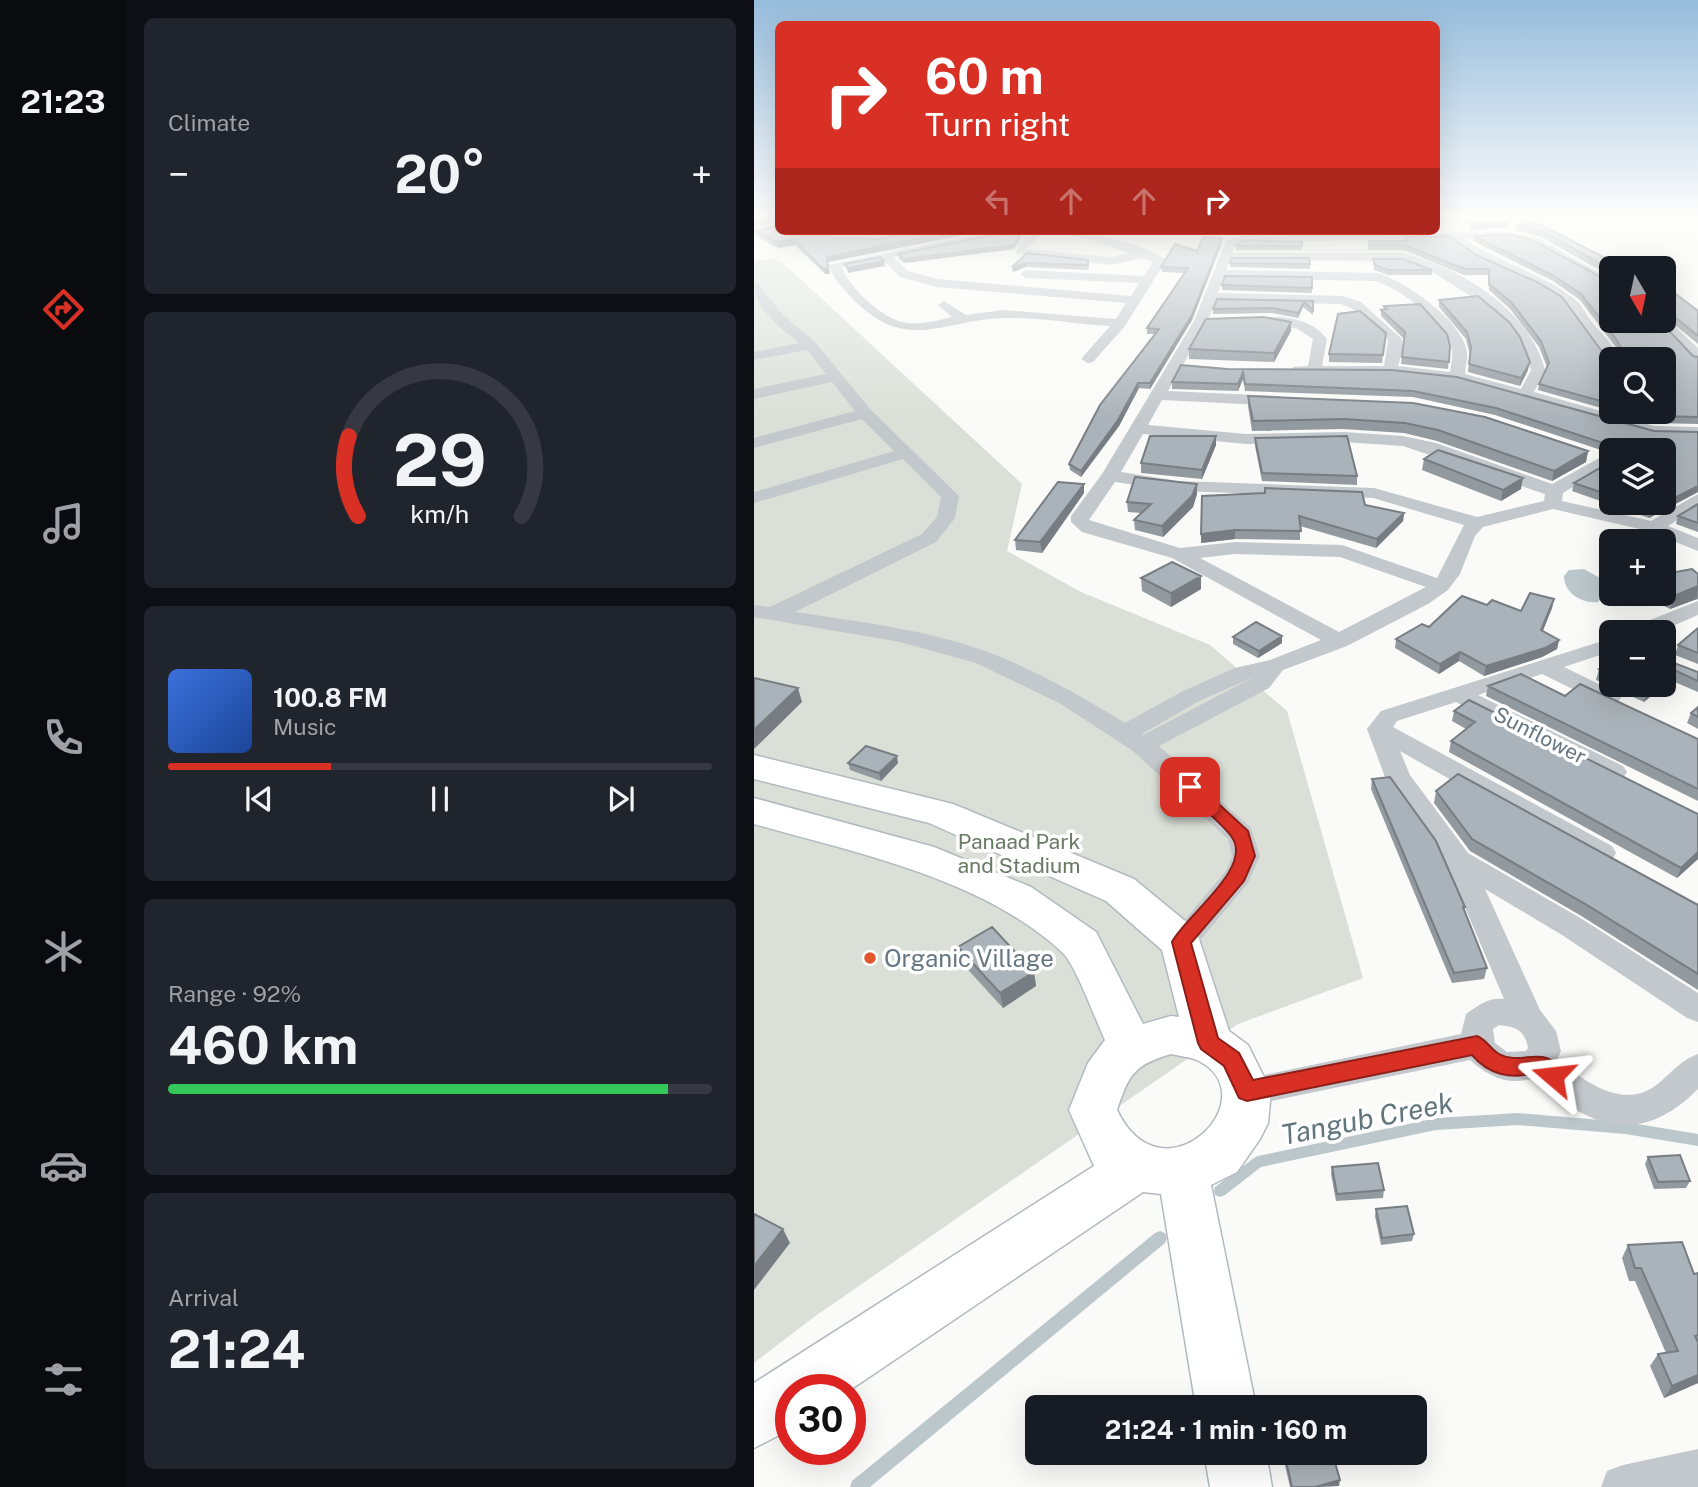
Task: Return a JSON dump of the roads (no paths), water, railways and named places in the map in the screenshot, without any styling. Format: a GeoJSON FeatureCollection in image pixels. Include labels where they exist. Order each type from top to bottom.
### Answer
{"type":"FeatureCollection","features":[{"type":"Feature","properties":{"kind":"street"},"geometry":{"type":"LineString","coordinates":[[843,282],[887,323],[911,328],[1003,314],[1120,323]]}},
{"type":"Feature","properties":{"kind":"street"},"geometry":{"type":"LineString","coordinates":[[935,282],[1003,291],[1136,300]]}},
{"type":"Feature","properties":{"kind":"street"},"geometry":{"type":"LineString","coordinates":[[1088,359],[1120,323],[1148,282]]}},
{"type":"Feature","properties":{"kind":"street"},"geometry":{"type":"LineString","coordinates":[[1217,282],[1211,297],[1207,321],[1182,365],[1157,395],[1110,476],[1080,516],[1080,522],[1089,528],[1179,554],[1338,641]]}},
{"type":"Feature","properties":{"kind":"street"},"geometry":{"type":"LineString","coordinates":[[1392,282],[1439,317],[1455,338],[1460,352],[1457,377]]}},
{"type":"Feature","properties":{"kind":"street"},"geometry":{"type":"LineString","coordinates":[[1457,282],[1503,313],[1524,336],[1538,367],[1536,381],[1524,394]]}},
{"type":"Feature","properties":{"kind":"street"},"geometry":{"type":"LineString","coordinates":[[1536,282],[1575,306],[1586,324],[1607,347]]}},
{"type":"Feature","properties":{"kind":"street"},"geometry":{"type":"LineString","coordinates":[[754,286],[771,318],[810,345],[865,413],[950,496],[946,518],[929,538],[762,613]]}},
{"type":"Feature","properties":{"kind":"street"},"geometry":{"type":"LineString","coordinates":[[1211,297],[1327,298],[1356,305],[1395,339],[1396,350],[1390,370]]}},
{"type":"Feature","properties":{"kind":"street"},"geometry":{"type":"LineString","coordinates":[[944,305],[963,319]]}},
{"type":"Feature","properties":{"kind":"street"},"geometry":{"type":"LineString","coordinates":[[1238,321],[1292,323],[1309,327],[1320,339],[1314,370]]}},
{"type":"Feature","properties":{"kind":"street"},"geometry":{"type":"LineString","coordinates":[[1676,333],[1698,358]]}},
{"type":"Feature","properties":{"kind":"street"},"geometry":{"type":"LineString","coordinates":[[754,356],[810,345]]}},
{"type":"Feature","properties":{"kind":"street"},"geometry":{"type":"LineString","coordinates":[[1279,370],[1390,370],[1457,377],[1653,431],[1698,432]]}},
{"type":"Feature","properties":{"kind":"street"},"geometry":{"type":"LineString","coordinates":[[754,394],[835,377]]}},
{"type":"Feature","properties":{"kind":"street"},"geometry":{"type":"LineString","coordinates":[[1157,395],[1291,401]]}},
{"type":"Feature","properties":{"kind":"street"},"geometry":{"type":"LineString","coordinates":[[754,443],[865,413]]}},
{"type":"Feature","properties":{"kind":"street"},"geometry":{"type":"LineString","coordinates":[[1651,424],[1653,431]]}},
{"type":"Feature","properties":{"kind":"street"},"geometry":{"type":"LineString","coordinates":[[1137,429],[1235,438],[1343,437],[1403,441],[1430,447],[1554,498],[1654,527],[1698,545]]}},
{"type":"Feature","properties":{"kind":"street"},"geometry":{"type":"LineString","coordinates":[[1641,438],[1653,431]]}},
{"type":"Feature","properties":{"kind":"street"},"geometry":{"type":"LineString","coordinates":[[1579,451],[1599,456]]}},
{"type":"Feature","properties":{"kind":"street"},"geometry":{"type":"LineString","coordinates":[[754,498],[906,453]]}},
{"type":"Feature","properties":{"kind":"street"},"geometry":{"type":"LineString","coordinates":[[1133,739],[1261,683],[1277,665],[1338,641],[1441,586],[1453,570],[1466,535],[1476,523],[1554,498],[1599,465]]}},
{"type":"Feature","properties":{"kind":"street"},"geometry":{"type":"LineString","coordinates":[[1110,476],[1199,487],[1374,493],[1476,523]]}},
{"type":"Feature","properties":{"kind":"street"},"geometry":{"type":"LineString","coordinates":[[1654,527],[1698,499]]}},
{"type":"Feature","properties":{"kind":"street"},"geometry":{"type":"LineString","coordinates":[[1179,554],[1235,548],[1342,551],[1441,586]]}},
{"type":"Feature","properties":{"kind":"street"},"geometry":{"type":"LineString","coordinates":[[762,613],[902,636],[984,658],[1069,699],[1133,739],[1241,835],[1246,856],[1238,876],[1181,942]]}},
{"type":"Feature","properties":{"kind":"street"},"geometry":{"type":"LineString","coordinates":[[1673,620],[1693,613]]}},
{"type":"Feature","properties":{"kind":"street"},"geometry":{"type":"LineString","coordinates":[[1379,729],[1389,716],[1599,649]]}},
{"type":"Feature","properties":{"kind":"street"},"geometry":{"type":"LineString","coordinates":[[1546,667],[1628,707]]}},
{"type":"Feature","properties":{"kind":"street","name":"Sunflower"},"geometry":{"type":"LineString","coordinates":[[1458,694],[1638,784]]}},
{"type":"Feature","properties":{"kind":"street"},"geometry":{"type":"LineString","coordinates":[[1379,729],[1398,776],[1458,860],[1527,1015],[1543,1032],[1545,1051],[1536,1063],[1515,1069],[1489,1060],[1477,1045],[1477,1023],[1494,1011],[1527,1015]]}},
{"type":"Feature","properties":{"kind":"street"},"geometry":{"type":"LineString","coordinates":[[1379,729],[1627,867]]}},
{"type":"Feature","properties":{"kind":"street"},"geometry":{"type":"LineString","coordinates":[[754,767],[940,813],[1120,890],[1181,942],[1209,1043]]}},
{"type":"Feature","properties":{"kind":"street"},"geometry":{"type":"LineString","coordinates":[[754,811],[920,857],[1017,898],[1081,943],[1131,1046]]}},
{"type":"Feature","properties":{"kind":"street"},"geometry":{"type":"LineString","coordinates":[[1458,860],[1572,927],[1698,1009]]}},
{"type":"Feature","properties":{"kind":"street"},"geometry":{"type":"LineString","coordinates":[[824,1374],[1160,1170],[1219,1155],[1243,1123],[1247,1091],[1231,1059],[1209,1043],[1171,1035],[1131,1046],[1108,1065],[1093,1110],[1110,1149],[1160,1170]]}},
{"type":"Feature","properties":{"kind":"street"},"geometry":{"type":"LineString","coordinates":[[1247,1091],[1477,1045]]}},
{"type":"Feature","properties":{"kind":"street"},"geometry":{"type":"LineString","coordinates":[[1536,1063],[1588,1101],[1626,1113],[1654,1105],[1698,1068]]}},
{"type":"Feature","properties":{"kind":"street"},"geometry":{"type":"LineString","coordinates":[[1160,1170],[1223,1395]]}},
{"type":"Feature","properties":{"kind":"street"},"geometry":{"type":"LineString","coordinates":[[754,1418],[775,1404]]}},
{"type":"Feature","properties":{"kind":"street"},"geometry":{"type":"LineString","coordinates":[[1237,1465],[1241,1487]]}},
{"type":"Feature","properties":{"kind":"street"},"geometry":{"type":"LineString","coordinates":[[1623,1487],[1698,1471]]}},
{"type":"Feature","properties":{"kind":"waterway","name":"Tangub Creek"},"geometry":{"type":"LineString","coordinates":[[1220,1191],[1258,1162],[1436,1124],[1518,1119],[1625,1128],[1698,1140]]}},
{"type":"Feature","properties":{"kind":"waterway","name":"Tangub Creek"},"geometry":{"type":"LineString","coordinates":[[858,1487],[1160,1238]]}},
{"type":"Feature","properties":{"kind":"place","name":"Organic Village"},"geometry":{"type":"Point","coordinates":[870,958]}},
{"type":"Feature","properties":{"kind":"park label","name":"Panaad Park and Stadium"},"geometry":{"type":"Point","coordinates":[1019,853]}}]}
